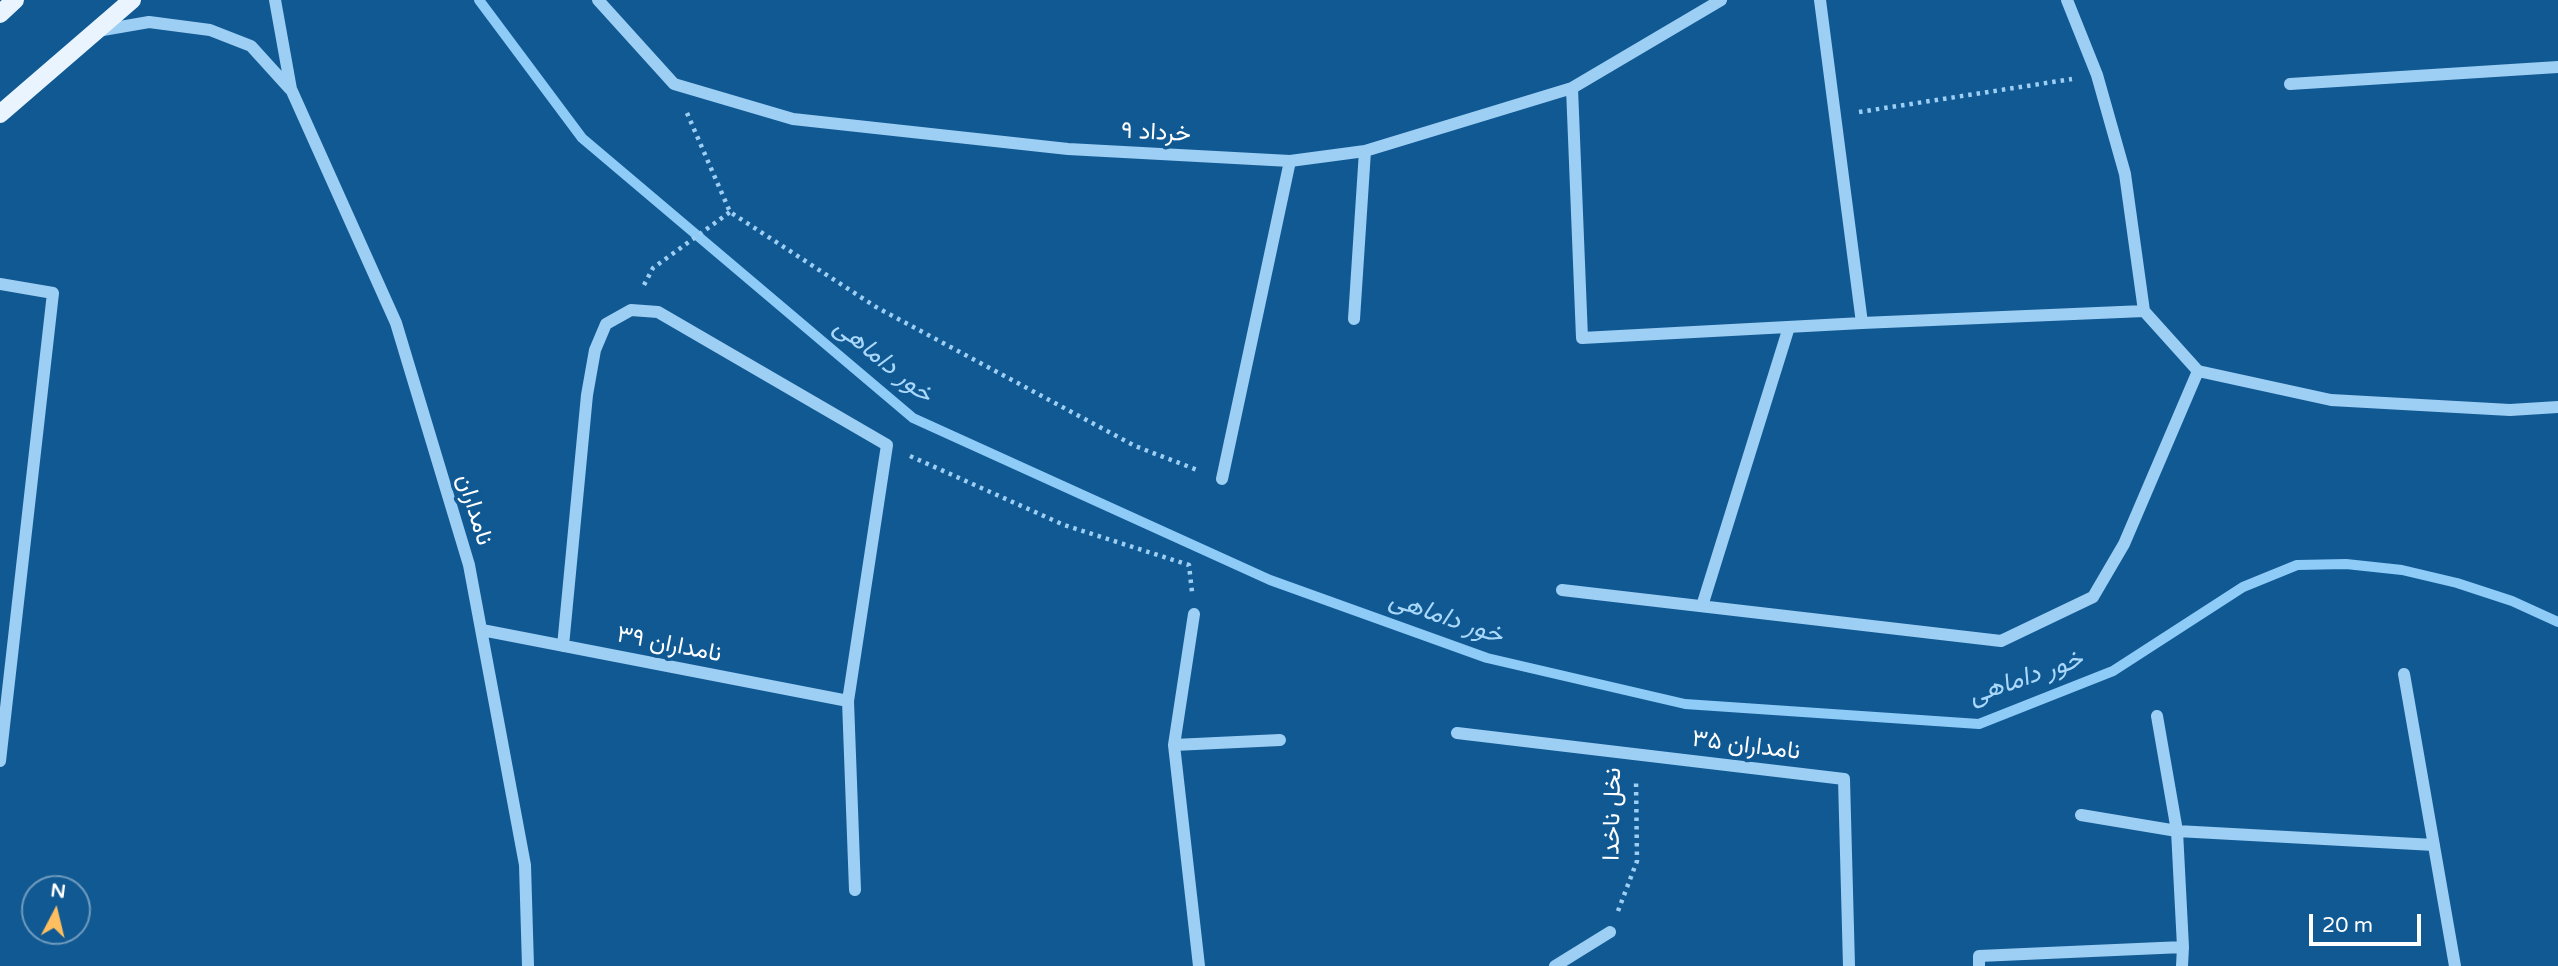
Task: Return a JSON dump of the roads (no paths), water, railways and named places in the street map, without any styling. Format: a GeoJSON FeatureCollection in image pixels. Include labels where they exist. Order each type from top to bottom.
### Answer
{"type":"FeatureCollection","features":[{"type":"Feature","properties":{"kind":"main road"},"geometry":{"type":"LineString","coordinates":[[0,14],[15,0]]}},
{"type":"Feature","properties":{"kind":"main road"},"geometry":{"type":"LineString","coordinates":[[0,114],[132,0]]}},
{"type":"Feature","properties":{"kind":"street","name":"نامداران"},"geometry":{"type":"LineString","coordinates":[[275,0],[291,89],[396,323],[469,565],[525,865],[528,966]]}},
{"type":"Feature","properties":{"kind":"street","name":"خرداد ۹"},"geometry":{"type":"LineString","coordinates":[[598,0],[674,84],[793,118],[1068,149],[1290,161],[1365,151],[1572,88],[1721,0]]}},
{"type":"Feature","properties":{"kind":"street"},"geometry":{"type":"LineString","coordinates":[[1820,0],[1862,323]]}},
{"type":"Feature","properties":{"kind":"street"},"geometry":{"type":"LineString","coordinates":[[2067,0],[2097,75],[2125,174],[2144,310],[2198,371],[2332,400],[2510,410],[2558,407]]}},
{"type":"Feature","properties":{"kind":"street","name":"نامداران"},"geometry":{"type":"LineString","coordinates":[[96,31],[149,23],[210,30],[251,46],[291,89]]}},
{"type":"Feature","properties":{"kind":"street"},"geometry":{"type":"LineString","coordinates":[[2290,83],[2558,67]]}},
{"type":"Feature","properties":{"kind":"street"},"geometry":{"type":"LineString","coordinates":[[1572,88],[1582,338],[2144,310]]}},
{"type":"Feature","properties":{"kind":"street"},"geometry":{"type":"LineString","coordinates":[[1354,319],[1365,151]]}},
{"type":"Feature","properties":{"kind":"street"},"geometry":{"type":"LineString","coordinates":[[1222,480],[1290,161]]}},
{"type":"Feature","properties":{"kind":"street"},"geometry":{"type":"LineString","coordinates":[[0,284],[53,293],[0,761]]}},
{"type":"Feature","properties":{"kind":"street"},"geometry":{"type":"LineString","coordinates":[[563,646],[587,395],[595,350],[606,324],[631,310],[658,312],[887,445],[848,701],[855,890]]}},
{"type":"Feature","properties":{"kind":"street"},"geometry":{"type":"LineString","coordinates":[[1702,606],[1789,327]]}},
{"type":"Feature","properties":{"kind":"street"},"geometry":{"type":"LineString","coordinates":[[1562,590],[2001,640],[2093,597],[2124,544],[2198,371]]}},
{"type":"Feature","properties":{"kind":"street"},"geometry":{"type":"LineString","coordinates":[[1194,614],[1174,745],[1199,966]]}},
{"type":"Feature","properties":{"kind":"street","name":"نامداران ۳۹"},"geometry":{"type":"LineString","coordinates":[[482,630],[848,701]]}},
{"type":"Feature","properties":{"kind":"street"},"geometry":{"type":"LineString","coordinates":[[2404,674],[2455,966]]}},
{"type":"Feature","properties":{"kind":"street"},"geometry":{"type":"LineString","coordinates":[[2157,716],[2177,831],[2182,966]]}},
{"type":"Feature","properties":{"kind":"street","name":"نامداران ۳۵"},"geometry":{"type":"LineString","coordinates":[[1457,733],[1844,779],[1849,966]]}},
{"type":"Feature","properties":{"kind":"street"},"geometry":{"type":"LineString","coordinates":[[1174,745],[1280,740]]}},
{"type":"Feature","properties":{"kind":"street"},"geometry":{"type":"LineString","coordinates":[[2081,816],[2177,831],[2434,845]]}},
{"type":"Feature","properties":{"kind":"street"},"geometry":{"type":"LineString","coordinates":[[1555,966],[1611,932]]}},
{"type":"Feature","properties":{"kind":"street"},"geometry":{"type":"LineString","coordinates":[[1979,966],[1979,956],[2183,947]]}},
{"type":"Feature","properties":{"kind":"waterway","name":"خور داماهی"},"geometry":{"type":"LineString","coordinates":[[479,0],[582,138],[913,418],[1270,580],[1487,658],[1685,704],[1979,724],[2113,671],[2243,587],[2297,565],[2346,564],[2402,570],[2457,583],[2512,601],[2558,622]]}}]}
